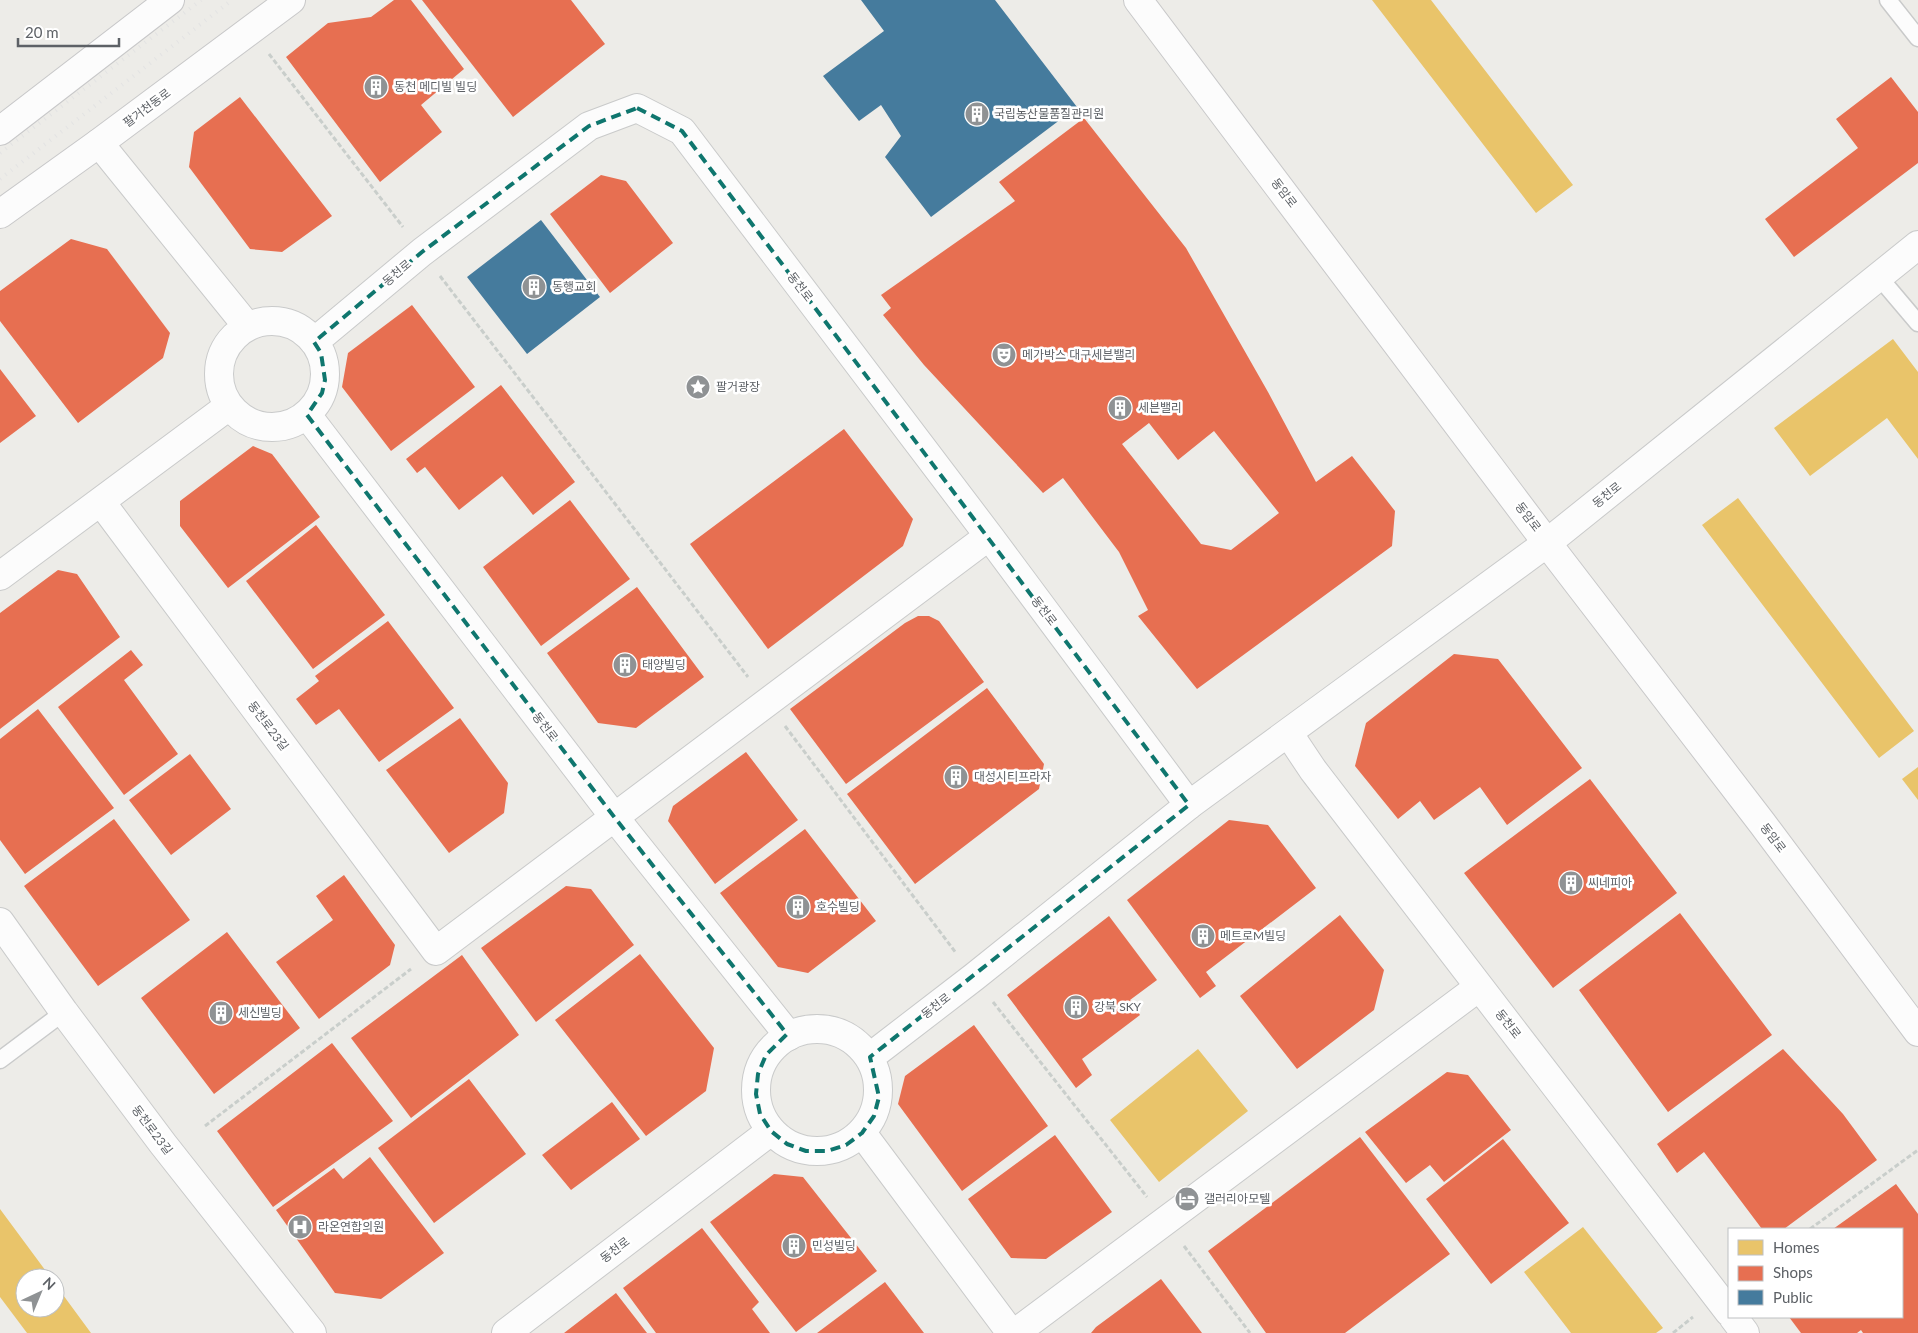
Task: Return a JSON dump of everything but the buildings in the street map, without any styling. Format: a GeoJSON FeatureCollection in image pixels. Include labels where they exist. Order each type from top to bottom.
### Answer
{"type":"FeatureCollection","features":[{"type":"Feature","properties":{"kind":"street"},"geometry":{"type":"LineString","coordinates":[[0,131],[170,0]]}},
{"type":"Feature","properties":{"kind":"street","name":"팔거천동로"},"geometry":{"type":"LineString","coordinates":[[0,214],[100,143],[291,0]]}},
{"type":"Feature","properties":{"kind":"street","name":"동암로"},"geometry":{"type":"LineString","coordinates":[[1138,0],[1762,823],[1918,1032]]}},
{"type":"Feature","properties":{"kind":"street","name":"동천로"},"geometry":{"type":"LineString","coordinates":[[314,342],[422,252],[589,126],[637,108],[682,131],[989,536],[1189,805]]}},
{"type":"Feature","properties":{"kind":"street"},"geometry":{"type":"LineString","coordinates":[[100,143],[247,326]]}},
{"type":"Feature","properties":{"kind":"street","name":"동천로"},"geometry":{"type":"LineString","coordinates":[[870,1057],[974,977],[1189,805],[1289,734],[1548,543],[1918,246]]}},
{"type":"Feature","properties":{"kind":"street"},"geometry":{"type":"LineString","coordinates":[[276,320],[291,323],[304,331],[314,342],[321,353],[325,366],[325,380],[322,393],[316,405],[307,415],[292,424],[275,428],[258,426],[242,418],[229,406],[221,393],[218,377],[219,362],[225,347],[234,335],[247,326],[261,321],[276,320]]}},
{"type":"Feature","properties":{"kind":"street"},"geometry":{"type":"LineString","coordinates":[[0,576],[229,406]]}},
{"type":"Feature","properties":{"kind":"street","name":"동천로"},"geometry":{"type":"LineString","coordinates":[[307,415],[614,818],[789,1036]]}},
{"type":"Feature","properties":{"kind":"street","name":"동천로23길"},"geometry":{"type":"LineString","coordinates":[[101,502],[436,951]]}},
{"type":"Feature","properties":{"kind":"street"},"geometry":{"type":"LineString","coordinates":[[436,951],[989,536]]}},
{"type":"Feature","properties":{"kind":"street","name":"동천로"},"geometry":{"type":"LineString","coordinates":[[1289,734],[1313,770],[1728,1311]]}},
{"type":"Feature","properties":{"kind":"street","name":"동천로23길"},"geometry":{"type":"LineString","coordinates":[[0,922],[64,1012],[163,1144],[312,1333]]}},
{"type":"Feature","properties":{"kind":"street"},"geometry":{"type":"LineString","coordinates":[[1015,1333],[1479,987]]}},
{"type":"Feature","properties":{"kind":"street"},"geometry":{"type":"LineString","coordinates":[[818,1029],[838,1032],[856,1042],[870,1057],[878,1076],[879,1097],[874,1116],[862,1133],[846,1145],[827,1151],[806,1151],[787,1144],[771,1131],[760,1114],[756,1094],[758,1074],[766,1055],[780,1040],[798,1031],[818,1029]]}},
{"type":"Feature","properties":{"kind":"street","name":"동천로"},"geometry":{"type":"LineString","coordinates":[[506,1333],[771,1131]]}},
{"type":"Feature","properties":{"kind":"street"},"geometry":{"type":"LineString","coordinates":[[862,1133],[1011,1333]]}},
{"type":"Feature","properties":{"kind":"street"},"geometry":{"type":"LineString","coordinates":[[1734,1318],[1745,1333]]}},
{"type":"Feature","properties":{"kind":"lane"},"geometry":{"type":"LineString","coordinates":[[1888,0],[1918,38]]}},
{"type":"Feature","properties":{"kind":"lane"},"geometry":{"type":"LineString","coordinates":[[1879,277],[1918,323]]}},
{"type":"Feature","properties":{"kind":"lane"},"geometry":{"type":"LineString","coordinates":[[0,1060],[64,1012]]}},
{"type":"Feature","properties":{"kind":"path"},"geometry":{"type":"LineString","coordinates":[[250,31],[768,702],[974,977],[1166,1221],[1250,1333]]}},
{"type":"Feature","properties":{"kind":"path"},"geometry":{"type":"LineString","coordinates":[[205,1126],[436,951]]}},
{"type":"Feature","properties":{"kind":"path"},"geometry":{"type":"LineString","coordinates":[[1811,1228],[1918,1150]]}},
{"type":"Feature","properties":{"kind":"highlighted area"},"geometry":{"type":"Polygon","coordinates":[[[637,108],[682,131],[1189,805],[870,1057],[879,1097],[874,1116],[862,1133],[846,1145],[827,1151],[806,1151],[787,1144],[771,1131],[760,1114],[756,1094],[758,1074],[766,1055],[787,1034],[615,818],[307,415],[322,393],[325,380],[321,353],[314,342],[422,252],[589,126],[637,108]]]}},
{"type":"Feature","properties":{"kind":"railway"},"geometry":{"type":"LineString","coordinates":[[0,153],[201,0]]}},
{"type":"Feature","properties":{"kind":"railway"},"geometry":{"type":"LineString","coordinates":[[0,179],[232,0]]}},
{"type":"Feature","properties":{"kind":"place","name":"동천 메디빌 빌딩"},"geometry":{"type":"Point","coordinates":[376,87]}},
{"type":"Feature","properties":{"kind":"place","name":"국립농산물품질관리원"},"geometry":{"type":"Point","coordinates":[977,114]}},
{"type":"Feature","properties":{"kind":"place","name":"동행교회"},"geometry":{"type":"Point","coordinates":[534,287]}},
{"type":"Feature","properties":{"kind":"place","name":"메가박스 대구세븐밸리"},"geometry":{"type":"Point","coordinates":[1004,355]}},
{"type":"Feature","properties":{"kind":"place","name":"팔거광장"},"geometry":{"type":"Point","coordinates":[698,387]}},
{"type":"Feature","properties":{"kind":"place","name":"세븐밸리"},"geometry":{"type":"Point","coordinates":[1120,408]}},
{"type":"Feature","properties":{"kind":"place","name":"태양빌딩"},"geometry":{"type":"Point","coordinates":[625,665]}},
{"type":"Feature","properties":{"kind":"place","name":"대성시티프라자"},"geometry":{"type":"Point","coordinates":[956,777]}},
{"type":"Feature","properties":{"kind":"place","name":"씨네피아"},"geometry":{"type":"Point","coordinates":[1571,883]}},
{"type":"Feature","properties":{"kind":"place","name":"호수빌딩"},"geometry":{"type":"Point","coordinates":[798,907]}},
{"type":"Feature","properties":{"kind":"place","name":"메트로M빌딩"},"geometry":{"type":"Point","coordinates":[1203,936]}},
{"type":"Feature","properties":{"kind":"place","name":"강북 SKY"},"geometry":{"type":"Point","coordinates":[1076,1007]}},
{"type":"Feature","properties":{"kind":"place","name":"세신빌딩"},"geometry":{"type":"Point","coordinates":[221,1013]}},
{"type":"Feature","properties":{"kind":"place","name":"갤러리아모텔"},"geometry":{"type":"Point","coordinates":[1187,1199]}},
{"type":"Feature","properties":{"kind":"place","name":"라온연합의원"},"geometry":{"type":"Point","coordinates":[300,1227]}},
{"type":"Feature","properties":{"kind":"place","name":"민성빌딩"},"geometry":{"type":"Point","coordinates":[794,1246]}}]}
